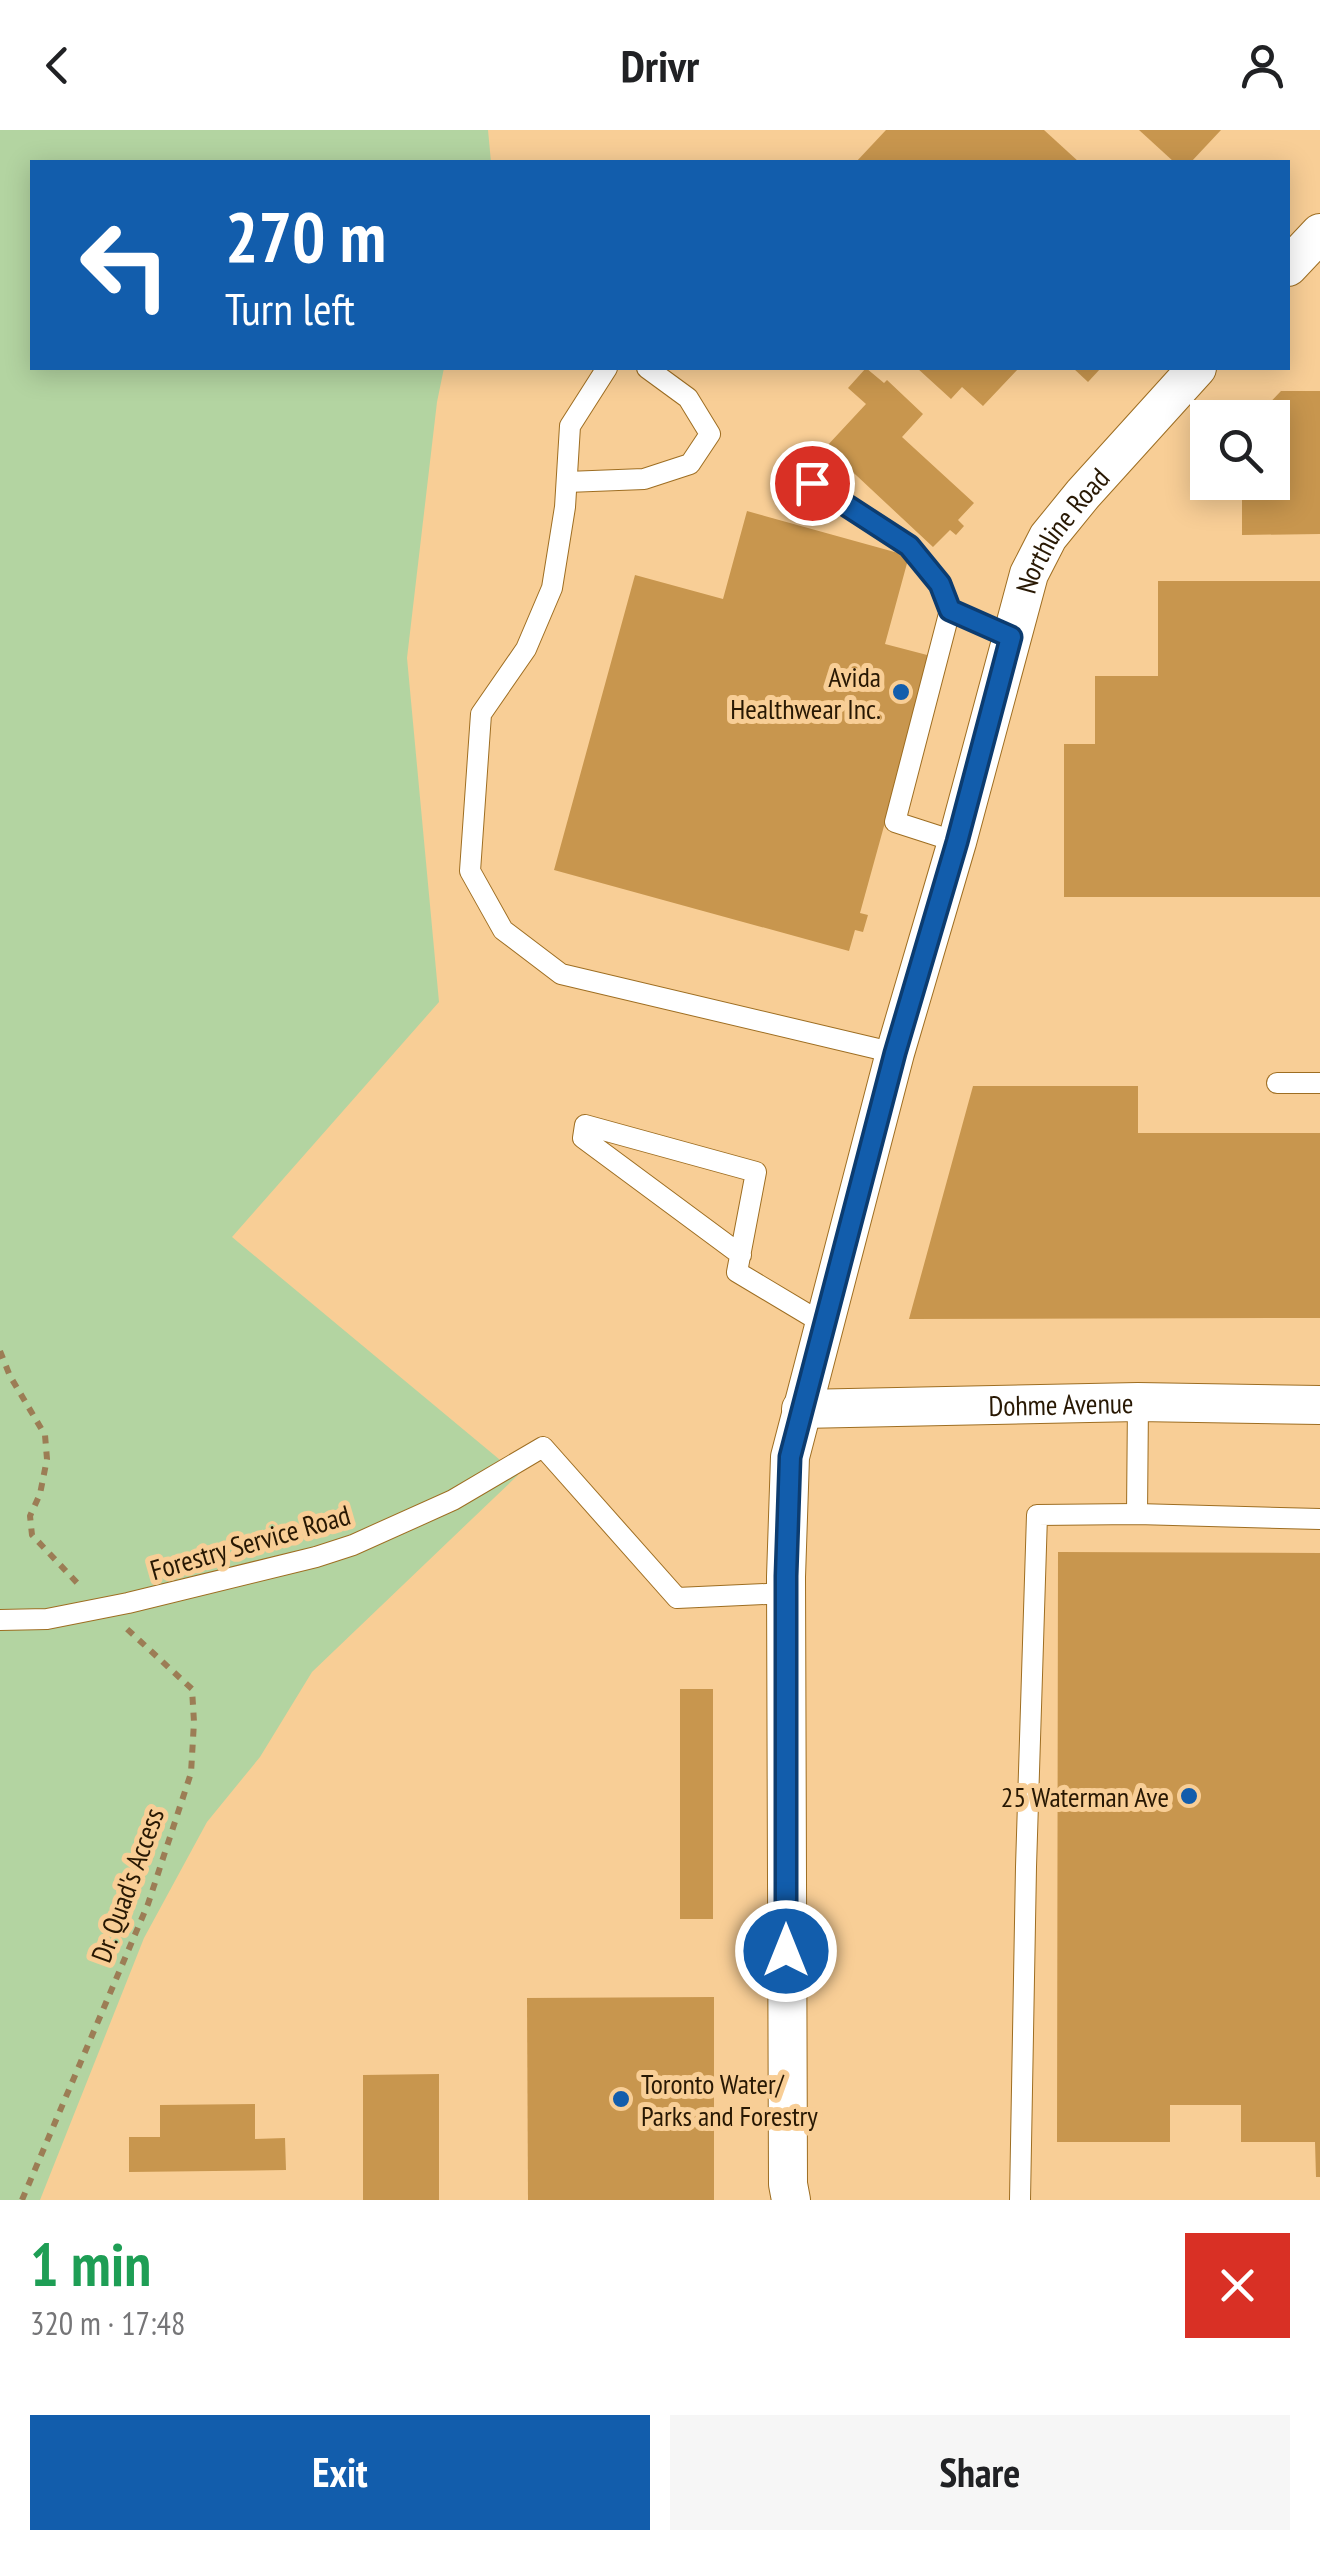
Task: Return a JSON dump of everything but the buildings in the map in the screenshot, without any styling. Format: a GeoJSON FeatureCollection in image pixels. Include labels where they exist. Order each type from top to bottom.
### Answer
{"type":"FeatureCollection","features":[{"type":"Feature","properties":{"kind":"street"},"geometry":{"type":"LineString","coordinates":[[1290,265],[1320,233]]}},
{"type":"Feature","properties":{"kind":"street","name":"Northline Road"},"geometry":{"type":"LineString","coordinates":[[791,2200],[786,2070],[790,1457],[895,1053],[1029,574],[1048,537],[1196,370]]}},
{"type":"Feature","properties":{"kind":"street","name":"Dohme Avenue"},"geometry":{"type":"LineString","coordinates":[[801,1409],[1138,1402],[1320,1405]]}},
{"type":"Feature","properties":{"kind":"lane"},"geometry":{"type":"LineString","coordinates":[[606,370],[570,426],[567,482],[552,588],[526,649],[481,714],[470,871],[503,930],[561,974],[895,1053]]}},
{"type":"Feature","properties":{"kind":"lane"},"geometry":{"type":"LineString","coordinates":[[567,482],[644,478],[690,464],[710,434],[688,398],[650,370]]}},
{"type":"Feature","properties":{"kind":"lane"},"geometry":{"type":"LineString","coordinates":[[812,483],[909,546],[940,584],[950,610],[896,822],[957,842]]}},
{"type":"Feature","properties":{"kind":"lane"},"geometry":{"type":"LineString","coordinates":[[950,610],[1011,637]]}},
{"type":"Feature","properties":{"kind":"lane"},"geometry":{"type":"LineString","coordinates":[[1277,1083],[1320,1083]]}},
{"type":"Feature","properties":{"kind":"lane"},"geometry":{"type":"LineString","coordinates":[[740,1255],[584,1138],[586,1126],[756,1172],[737,1272],[824,1324]]}},
{"type":"Feature","properties":{"kind":"lane"},"geometry":{"type":"LineString","coordinates":[[1138,1402],[1138,1514]]}},
{"type":"Feature","properties":{"kind":"lane","name":"Forestry Service Road"},"geometry":{"type":"LineString","coordinates":[[0,1620],[47,1619],[186,1591],[354,1545],[454,1500],[543,1447],[677,1598],[787,1593]]}},
{"type":"Feature","properties":{"kind":"lane"},"geometry":{"type":"LineString","coordinates":[[1020,2200],[1038,1515],[1320,1519]]}},
{"type":"Feature","properties":{"kind":"path","name":"Dr. Quad's Access"},"geometry":{"type":"LineString","coordinates":[[0,1351],[45,1435],[47,1459],[40,1494],[30,1516],[32,1536],[101,1608],[192,1690],[194,1722],[191,1772],[148,1904],[22,2200]]}},
{"type":"Feature","properties":{"kind":"green space"},"geometry":{"type":"Polygon","coordinates":[[[0,130],[488,130],[491,160],[30,160],[30,370],[444,370],[407,658],[439,1002],[232,1237],[518,1475],[312,1672],[260,1757],[207,1822],[144,1938],[40,2200],[0,2200],[0,130]]]}},
{"type":"Feature","properties":{"kind":"place","name":"Avida Healthwear Inc."},"geometry":{"type":"Point","coordinates":[901,692]}},
{"type":"Feature","properties":{"kind":"place","name":"25 Waterman Ave"},"geometry":{"type":"Point","coordinates":[1189,1796]}},
{"type":"Feature","properties":{"kind":"place","name":"Toronto Water/ Parks and Forestry"},"geometry":{"type":"Point","coordinates":[621,2099]}},
{"type":"Feature","properties":{"kind":"route"},"geometry":{"type":"LineString","coordinates":[[786,1951],[786,1576],[790,1457],[895,1053],[957,842],[1011,637],[950,610],[940,584],[909,546],[812,483]]}}]}
